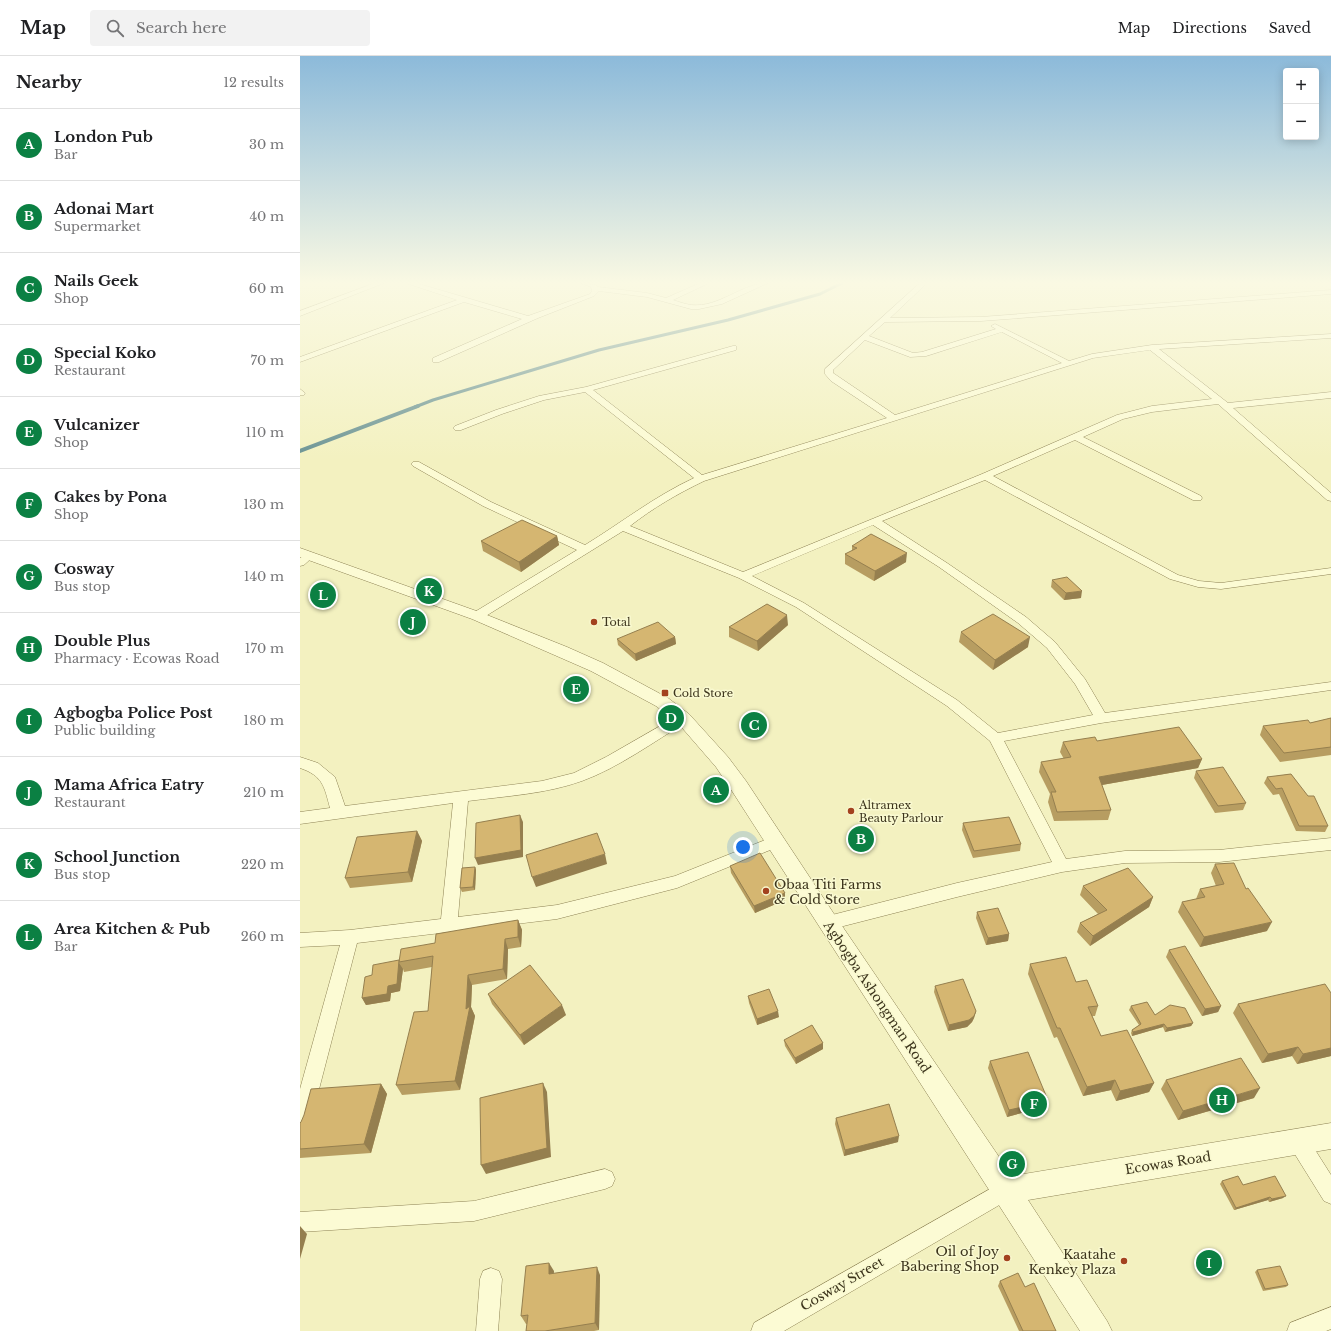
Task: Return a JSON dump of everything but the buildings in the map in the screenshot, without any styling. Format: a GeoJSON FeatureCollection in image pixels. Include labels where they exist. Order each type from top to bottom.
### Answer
{"type":"FeatureCollection","features":[{"type":"Feature","properties":{"kind":"street"},"geometry":{"type":"LineString","coordinates":[[300,360],[347,342]]}},
{"type":"Feature","properties":{"kind":"street"},"geometry":{"type":"LineString","coordinates":[[436,360],[476,342]]}},
{"type":"Feature","properties":{"kind":"street"},"geometry":{"type":"LineString","coordinates":[[858,342],[828,369],[829,374],[894,418]]}},
{"type":"Feature","properties":{"kind":"street"},"geometry":{"type":"LineString","coordinates":[[879,342],[913,355],[923,354],[961,342]]}},
{"type":"Feature","properties":{"kind":"street"},"geometry":{"type":"LineString","coordinates":[[1028,342],[1068,362]]}},
{"type":"Feature","properties":{"kind":"street"},"geometry":{"type":"LineString","coordinates":[[477,616],[622,527],[650,506],[677,490],[701,479],[1068,362],[1113,352],[1152,347],[1225,342]]}},
{"type":"Feature","properties":{"kind":"street"},"geometry":{"type":"LineString","coordinates":[[1152,347],[1223,404],[1331,498]]}},
{"type":"Feature","properties":{"kind":"street"},"geometry":{"type":"LineString","coordinates":[[458,428],[499,412],[542,398],[587,389],[733,348]]}},
{"type":"Feature","properties":{"kind":"street"},"geometry":{"type":"LineString","coordinates":[[587,389],[701,479]]}},
{"type":"Feature","properties":{"kind":"street"},"geometry":{"type":"LineString","coordinates":[[743,576],[985,476],[1134,412],[1331,395]]}},
{"type":"Feature","properties":{"kind":"street"},"geometry":{"type":"LineString","coordinates":[[1076,437],[1197,498]]}},
{"type":"Feature","properties":{"kind":"street"},"geometry":{"type":"LineString","coordinates":[[416,464],[487,504],[584,549]]}},
{"type":"Feature","properties":{"kind":"street"},"geometry":{"type":"LineString","coordinates":[[985,476],[1174,577],[1198,584],[1220,586],[1331,571]]}},
{"type":"Feature","properties":{"kind":"street"},"geometry":{"type":"LineString","coordinates":[[874,521],[943,565],[1022,620],[1051,645],[1080,682],[1101,718]]}},
{"type":"Feature","properties":{"kind":"street"},"geometry":{"type":"LineString","coordinates":[[622,527],[743,576],[800,605],[952,703],[995,738],[1062,866]]}},
{"type":"Feature","properties":{"kind":"street","name":"Agbogba Ashongman Road"},"geometry":{"type":"LineString","coordinates":[[303,556],[477,616],[597,667],[662,702],[683,718],[722,762],[1098,1331]]}},
{"type":"Feature","properties":{"kind":"street"},"geometry":{"type":"LineString","coordinates":[[995,738],[1101,718],[1331,686]]}},
{"type":"Feature","properties":{"kind":"street"},"geometry":{"type":"LineString","coordinates":[[300,818],[542,786],[578,776],[611,761],[683,718]]}},
{"type":"Feature","properties":{"kind":"street"},"geometry":{"type":"LineString","coordinates":[[300,762],[313,766],[330,780],[339,812]]}},
{"type":"Feature","properties":{"kind":"street"},"geometry":{"type":"LineString","coordinates":[[449,924],[461,797]]}},
{"type":"Feature","properties":{"kind":"street"},"geometry":{"type":"LineString","coordinates":[[300,940],[350,937],[557,912],[677,882],[775,842]]}},
{"type":"Feature","properties":{"kind":"street"},"geometry":{"type":"LineString","coordinates":[[828,923],[957,890],[1062,866],[1125,857],[1219,856],[1331,844]]}},
{"type":"Feature","properties":{"kind":"street"},"geometry":{"type":"LineString","coordinates":[[300,1124],[350,937]]}},
{"type":"Feature","properties":{"kind":"street","name":"Ecowas Road"},"geometry":{"type":"LineString","coordinates":[[1006,1190],[1331,1136]]}},
{"type":"Feature","properties":{"kind":"street"},"geometry":{"type":"LineString","coordinates":[[1298,1141],[1331,1194]]}},
{"type":"Feature","properties":{"kind":"street"},"geometry":{"type":"LineString","coordinates":[[300,1222],[474,1211],[605,1178]]}},
{"type":"Feature","properties":{"kind":"street","name":"Cosway Street"},"geometry":{"type":"LineString","coordinates":[[762,1331],[1006,1190]]}},
{"type":"Feature","properties":{"kind":"street"},"geometry":{"type":"LineString","coordinates":[[488,1331],[491,1279]]}},
{"type":"Feature","properties":{"kind":"street"},"geometry":{"type":"LineString","coordinates":[[1298,1331],[1331,1318]]}},
{"type":"Feature","properties":{"kind":"waterway"},"geometry":{"type":"LineString","coordinates":[[415,407],[433,400],[599,350],[631,342]]}},
{"type":"Feature","properties":{"kind":"waterway"},"geometry":{"type":"LineString","coordinates":[[300,451],[418,406]]}},
{"type":"Feature","properties":{"kind":"place","name":"School Junction"},"geometry":{"type":"Point","coordinates":[429,591]}},
{"type":"Feature","properties":{"kind":"place","name":"Area Kitchen & Pub"},"geometry":{"type":"Point","coordinates":[323,595]}},
{"type":"Feature","properties":{"kind":"place","name":"Mama Africa Eatry"},"geometry":{"type":"Point","coordinates":[413,622]}},
{"type":"Feature","properties":{"kind":"place","name":"Total"},"geometry":{"type":"Point","coordinates":[594,622]}},
{"type":"Feature","properties":{"kind":"place","name":"Vulcanizer"},"geometry":{"type":"Point","coordinates":[576,689]}},
{"type":"Feature","properties":{"kind":"place","name":"Cold Store"},"geometry":{"type":"Point","coordinates":[665,693]}},
{"type":"Feature","properties":{"kind":"place","name":"Special Koko"},"geometry":{"type":"Point","coordinates":[671,718]}},
{"type":"Feature","properties":{"kind":"place","name":"Nails Geek"},"geometry":{"type":"Point","coordinates":[754,725]}},
{"type":"Feature","properties":{"kind":"place","name":"London Pub"},"geometry":{"type":"Point","coordinates":[716,790]}},
{"type":"Feature","properties":{"kind":"place","name":"Altramex Beauty Parlour"},"geometry":{"type":"Point","coordinates":[851,811]}},
{"type":"Feature","properties":{"kind":"place","name":"Adonai Mart"},"geometry":{"type":"Point","coordinates":[861,839]}},
{"type":"Feature","properties":{"kind":"place","name":"Obaa Titi Farms & Cold Store"},"geometry":{"type":"Point","coordinates":[766,891]}},
{"type":"Feature","properties":{"kind":"place","name":"Double Plus"},"geometry":{"type":"Point","coordinates":[1222,1100]}},
{"type":"Feature","properties":{"kind":"place","name":"Cakes by Pona"},"geometry":{"type":"Point","coordinates":[1034,1104]}},
{"type":"Feature","properties":{"kind":"place","name":"Cosway"},"geometry":{"type":"Point","coordinates":[1012,1164]}},
{"type":"Feature","properties":{"kind":"place","name":"Oil of Joy Babering Shop"},"geometry":{"type":"Point","coordinates":[1007,1258]}},
{"type":"Feature","properties":{"kind":"place","name":"Kaatahe Kenkey Plaza"},"geometry":{"type":"Point","coordinates":[1124,1261]}},
{"type":"Feature","properties":{"kind":"place","name":"Agbogba Police Post"},"geometry":{"type":"Point","coordinates":[1209,1263]}}]}
